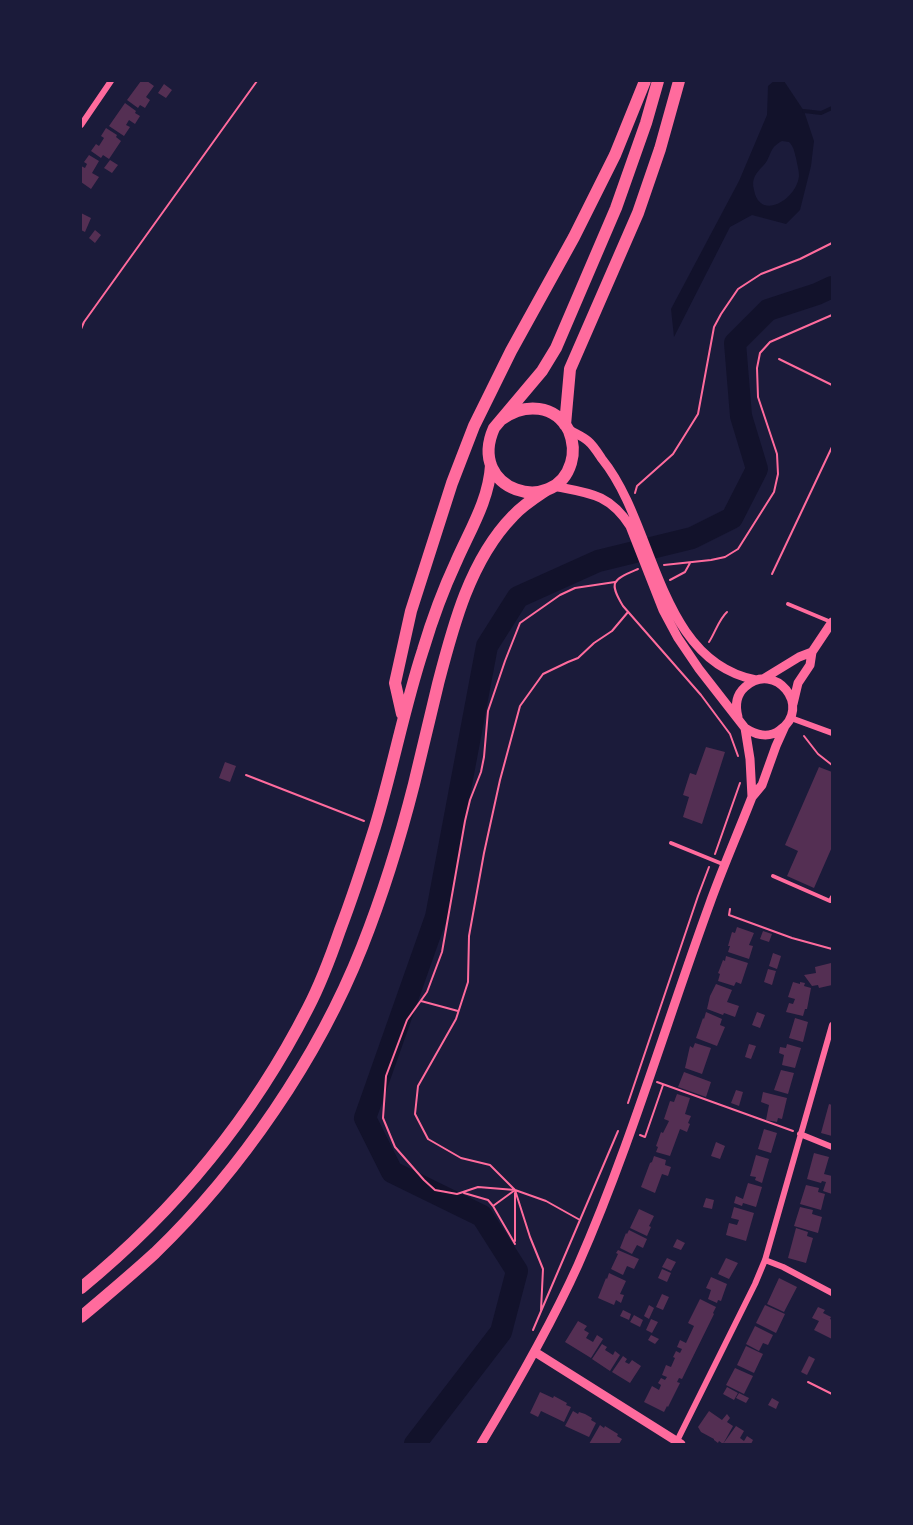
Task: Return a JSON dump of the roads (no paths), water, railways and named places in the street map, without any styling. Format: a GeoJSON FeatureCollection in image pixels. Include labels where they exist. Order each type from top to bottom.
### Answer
{"type":"FeatureCollection","features":[{"type":"Feature","properties":{"kind":"main road"},"geometry":{"type":"LineString","coordinates":[[403,718],[395,683],[411,611],[452,483],[474,426],[615,155],[645,81]]}},
{"type":"Feature","properties":{"kind":"main road"},"geometry":{"type":"LineString","coordinates":[[81,1288],[133,1242],[192,1181],[230,1133],[272,1072],[309,1006],[359,879],[411,686],[444,590],[482,505],[490,481],[491,465],[488,448],[490,438],[495,428],[542,371],[556,348],[616,208],[658,81]]}},
{"type":"Feature","properties":{"kind":"main road"},"geometry":{"type":"LineString","coordinates":[[566,427],[570,369],[638,213],[663,138],[678,81]]}},
{"type":"Feature","properties":{"kind":"main road"},"geometry":{"type":"LineString","coordinates":[[81,1317],[156,1251],[207,1198],[276,1107],[310,1052],[346,984],[384,887],[413,788],[448,643],[468,587],[481,560],[513,515],[564,477],[570,467],[573,456],[572,440],[566,427],[550,412],[538,408],[526,408],[512,412],[502,419]]}},
{"type":"Feature","properties":{"kind":"main road"},"geometry":{"type":"LineString","coordinates":[[491,465],[498,477],[506,485],[516,490],[530,492],[550,487]]}},
{"type":"Feature","properties":{"kind":"street"},"geometry":{"type":"LineString","coordinates":[[81,124],[111,81]]}},
{"type":"Feature","properties":{"kind":"street"},"geometry":{"type":"LineString","coordinates":[[566,427],[588,441],[612,471],[625,494],[634,524],[660,584],[680,624],[693,643],[720,666],[744,678],[772,680],[780,683],[787,690],[793,706]]}},
{"type":"Feature","properties":{"kind":"street"},"geometry":{"type":"LineString","coordinates":[[550,487],[600,496],[634,524]]}},
{"type":"Feature","properties":{"kind":"street"},"geometry":{"type":"LineString","coordinates":[[660,584],[663,610],[678,638],[745,728],[750,759],[752,797]]}},
{"type":"Feature","properties":{"kind":"street"},"geometry":{"type":"LineString","coordinates":[[481,1444],[535,1352],[577,1267],[604,1203],[711,902],[752,797],[762,785],[776,746],[788,722],[798,683],[810,665],[812,652],[832,622]]}},
{"type":"Feature","properties":{"kind":"street"},"geometry":{"type":"LineString","coordinates":[[738,717],[737,699],[741,690],[750,682],[812,652]]}},
{"type":"Feature","properties":{"kind":"street"},"geometry":{"type":"LineString","coordinates":[[745,728],[754,734],[765,735],[776,733],[788,722]]}},
{"type":"Feature","properties":{"kind":"street"},"geometry":{"type":"LineString","coordinates":[[788,722],[832,733]]}},
{"type":"Feature","properties":{"kind":"street"},"geometry":{"type":"LineString","coordinates":[[535,1352],[678,1443],[765,1260],[832,1025]]}},
{"type":"Feature","properties":{"kind":"street"},"geometry":{"type":"LineString","coordinates":[[800,1134],[832,1147]]}},
{"type":"Feature","properties":{"kind":"street"},"geometry":{"type":"LineString","coordinates":[[765,1260],[832,1293]]}},
{"type":"Feature","properties":{"kind":"lane"},"geometry":{"type":"LineString","coordinates":[[788,604],[832,622]]}},
{"type":"Feature","properties":{"kind":"lane"},"geometry":{"type":"LineString","coordinates":[[671,843],[726,865]]}},
{"type":"Feature","properties":{"kind":"lane"},"geometry":{"type":"LineString","coordinates":[[773,876],[830,901],[832,897]]}},
{"type":"Feature","properties":{"kind":"waterway"},"geometry":{"type":"LineString","coordinates":[[804,111],[821,113],[832,108]]}},
{"type":"Feature","properties":{"kind":"waterway"},"geometry":{"type":"LineString","coordinates":[[415,1444],[501,1332],[517,1271],[482,1216],[392,1172],[365,1118],[436,917],[487,646],[518,597],[598,561],[692,538],[732,518],[757,469],[741,416],[735,343],[768,310],[832,287]]}}]}
